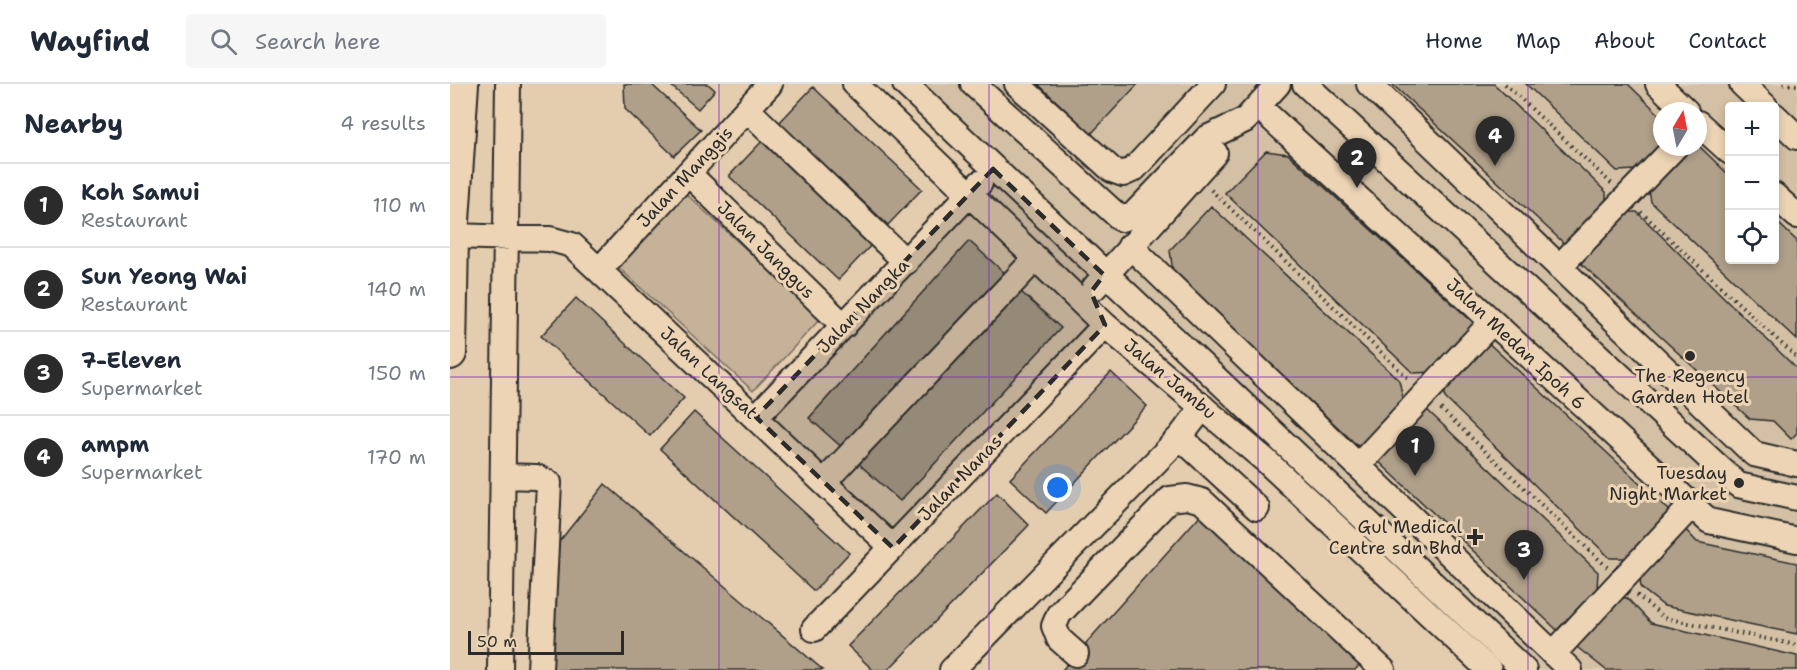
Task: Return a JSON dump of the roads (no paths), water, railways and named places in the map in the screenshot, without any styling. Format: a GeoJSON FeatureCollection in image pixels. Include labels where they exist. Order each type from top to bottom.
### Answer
{"type":"FeatureCollection","features":[{"type":"Feature","properties":{"kind":"main road"},"geometry":{"type":"LineString","coordinates":[[450,353],[452,236],[462,84]]}},
{"type":"Feature","properties":{"kind":"street"},"geometry":{"type":"LineString","coordinates":[[500,670],[508,84]]}},
{"type":"Feature","properties":{"kind":"street","name":"Jalan Manggis"},"geometry":{"type":"LineString","coordinates":[[600,269],[770,84]]}},
{"type":"Feature","properties":{"kind":"street","name":"Jalan Jambu"},"geometry":{"type":"LineString","coordinates":[[855,84],[1106,325],[1265,460],[1489,670]]}},
{"type":"Feature","properties":{"kind":"street","name":"Jalan Jambu"},"geometry":{"type":"LineString","coordinates":[[905,84],[1104,275],[1524,670]]}},
{"type":"Feature","properties":{"kind":"street"},"geometry":{"type":"LineString","coordinates":[[973,84],[1116,216],[1127,218],[1207,138],[1251,113]]}},
{"type":"Feature","properties":{"kind":"street"},"geometry":{"type":"LineString","coordinates":[[1017,84],[1117,173],[1129,172],[1214,84]]}},
{"type":"Feature","properties":{"kind":"street"},"geometry":{"type":"LineString","coordinates":[[1106,325],[1092,292],[1104,275],[1278,84]]}},
{"type":"Feature","properties":{"kind":"street"},"geometry":{"type":"LineString","coordinates":[[1305,84],[1738,485],[1797,498]]}},
{"type":"Feature","properties":{"kind":"street"},"geometry":{"type":"LineString","coordinates":[[1369,84],[1754,454],[1797,464]]}},
{"type":"Feature","properties":{"kind":"street"},"geometry":{"type":"LineString","coordinates":[[1658,84],[1677,102]]}},
{"type":"Feature","properties":{"kind":"street"},"geometry":{"type":"LineString","coordinates":[[1752,86],[1762,102]]}},
{"type":"Feature","properties":{"kind":"street"},"geometry":{"type":"LineString","coordinates":[[747,109],[906,262]]}},
{"type":"Feature","properties":{"kind":"street","name":"Jalan Medan Ipoh 6"},"geometry":{"type":"LineString","coordinates":[[1251,113],[1492,322],[1709,521],[1797,540]]}},
{"type":"Feature","properties":{"kind":"street"},"geometry":{"type":"LineString","coordinates":[[1779,120],[1797,136]]}},
{"type":"Feature","properties":{"kind":"street"},"geometry":{"type":"LineString","coordinates":[[1707,131],[1725,147]]}},
{"type":"Feature","properties":{"kind":"street"},"geometry":{"type":"LineString","coordinates":[[1060,164],[1080,140]]}},
{"type":"Feature","properties":{"kind":"street"},"geometry":{"type":"LineString","coordinates":[[1559,267],[1666,156]]}},
{"type":"Feature","properties":{"kind":"street","name":"Jalan Nangka"},"geometry":{"type":"LineString","coordinates":[[756,417],[993,169]]}},
{"type":"Feature","properties":{"kind":"street","name":"Jalan Janggus"},"geometry":{"type":"LineString","coordinates":[[688,173],[844,326]]}},
{"type":"Feature","properties":{"kind":"street"},"geometry":{"type":"LineString","coordinates":[[1779,200],[1797,216]]}},
{"type":"Feature","properties":{"kind":"street","name":"Jalan Langsat"},"geometry":{"type":"LineString","coordinates":[[452,236],[563,241],[578,249],[893,548]]}},
{"type":"Feature","properties":{"kind":"street"},"geometry":{"type":"LineString","coordinates":[[1130,246],[1562,662],[1621,581],[1692,505]]}},
{"type":"Feature","properties":{"kind":"street"},"geometry":{"type":"LineString","coordinates":[[824,482],[1036,258]]}},
{"type":"Feature","properties":{"kind":"street"},"geometry":{"type":"LineString","coordinates":[[1358,466],[1492,322]]}},
{"type":"Feature","properties":{"kind":"street","name":"Jalan Nanas"},"geometry":{"type":"LineString","coordinates":[[814,629],[1106,325]]}},
{"type":"Feature","properties":{"kind":"street"},"geometry":{"type":"LineString","coordinates":[[952,670],[1180,437],[1203,407]]}},
{"type":"Feature","properties":{"kind":"street"},"geometry":{"type":"LineString","coordinates":[[1180,437],[1257,508]]}},
{"type":"Feature","properties":{"kind":"street"},"geometry":{"type":"LineString","coordinates":[[503,476],[536,477],[549,483],[540,670]]}},
{"type":"Feature","properties":{"kind":"street"},"geometry":{"type":"LineString","coordinates":[[1076,654],[1059,639],[1054,626],[1059,614],[1170,499],[1187,497],[1202,501],[1378,665]]}},
{"type":"Feature","properties":{"kind":"place","name":"ampm"},"geometry":{"type":"Point","coordinates":[1495,166]}},
{"type":"Feature","properties":{"kind":"place","name":"Sun Yeong Wai"},"geometry":{"type":"Point","coordinates":[1357,188]}},
{"type":"Feature","properties":{"kind":"place","name":"The Regency Garden Hotel"},"geometry":{"type":"Point","coordinates":[1690,356]}},
{"type":"Feature","properties":{"kind":"place","name":"Koh Samui"},"geometry":{"type":"Point","coordinates":[1415,476]}},
{"type":"Feature","properties":{"kind":"place","name":"Tuesday Night Market"},"geometry":{"type":"Point","coordinates":[1739,483]}},
{"type":"Feature","properties":{"kind":"place","name":"Gul Medical Centre sdn Bhd"},"geometry":{"type":"Point","coordinates":[1475,537]}},
{"type":"Feature","properties":{"kind":"place","name":"7-Eleven"},"geometry":{"type":"Point","coordinates":[1524,580]}}]}
